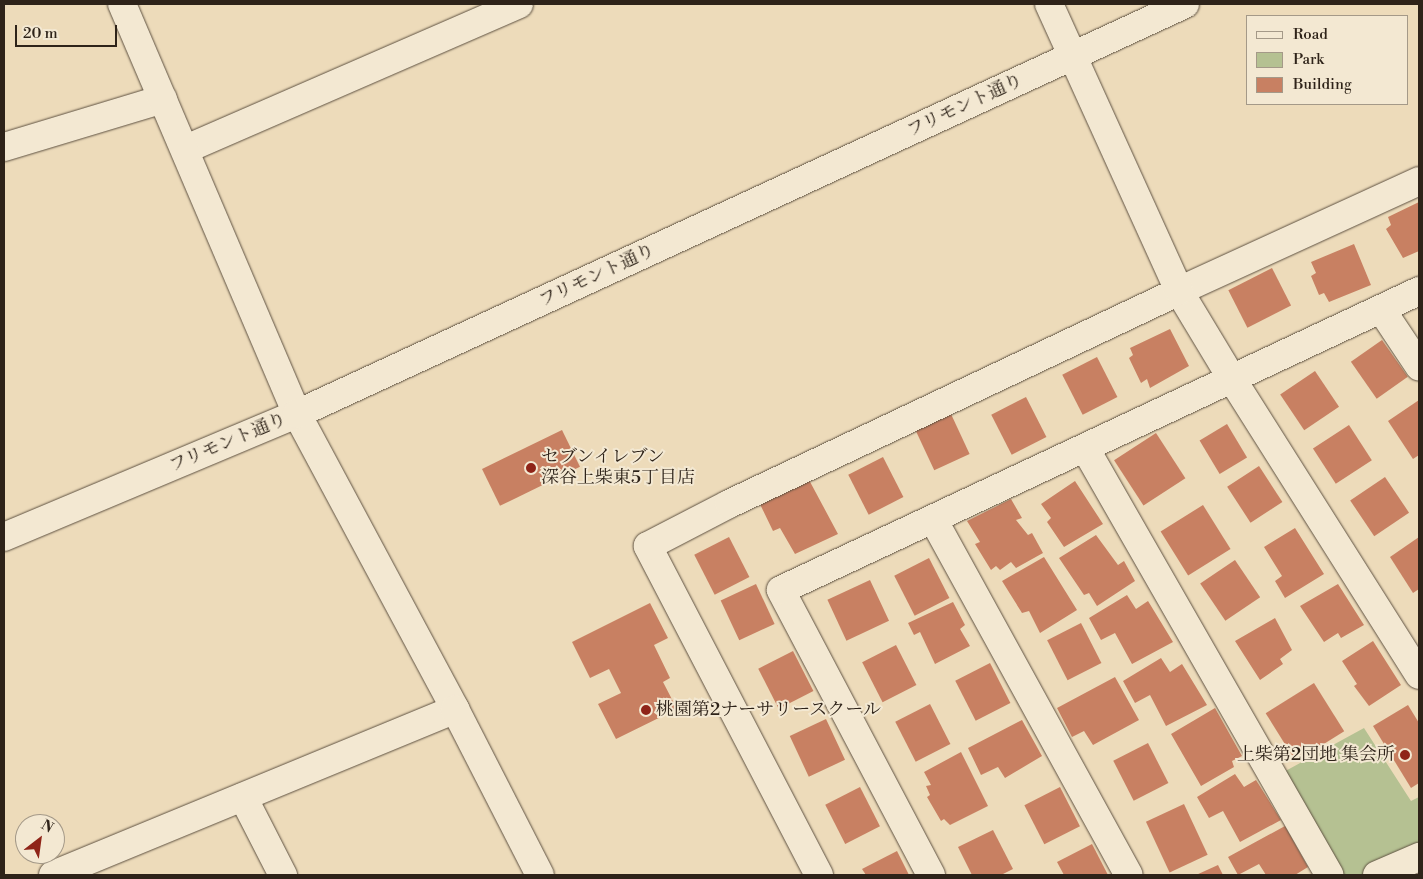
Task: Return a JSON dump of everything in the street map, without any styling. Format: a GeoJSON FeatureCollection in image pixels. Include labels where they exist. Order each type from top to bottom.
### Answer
{"type":"FeatureCollection","features":[{"type":"Feature","properties":{"kind":"street"},"geometry":{"type":"LineString","coordinates":[[122,4],[186,149],[297,414],[455,710],[540,875]]}},
{"type":"Feature","properties":{"kind":"street"},"geometry":{"type":"LineString","coordinates":[[186,149],[519,4]]}},
{"type":"Feature","properties":{"kind":"street"},"geometry":{"type":"LineString","coordinates":[[1049,4],[1179,291],[1232,379],[1419,675]]}},
{"type":"Feature","properties":{"kind":"street","name":"フリモント通り"},"geometry":{"type":"LineString","coordinates":[[4,537],[297,414],[1186,4]]}},
{"type":"Feature","properties":{"kind":"street"},"geometry":{"type":"LineString","coordinates":[[4,146],[163,98]]}},
{"type":"Feature","properties":{"kind":"street"},"geometry":{"type":"LineString","coordinates":[[819,875],[648,546],[729,504],[1179,291],[1419,181]]}},
{"type":"Feature","properties":{"kind":"street"},"geometry":{"type":"LineString","coordinates":[[931,875],[781,590],[1419,291]]}},
{"type":"Feature","properties":{"kind":"street"},"geometry":{"type":"LineString","coordinates":[[1381,309],[1419,366]]}},
{"type":"Feature","properties":{"kind":"street"},"geometry":{"type":"LineString","coordinates":[[1085,448],[1330,875]]}},
{"type":"Feature","properties":{"kind":"street"},"geometry":{"type":"LineString","coordinates":[[933,519],[1129,875]]}},
{"type":"Feature","properties":{"kind":"street"},"geometry":{"type":"LineString","coordinates":[[54,875],[455,710]]}},
{"type":"Feature","properties":{"kind":"street"},"geometry":{"type":"LineString","coordinates":[[243,797],[283,875]]}},
{"type":"Feature","properties":{"kind":"street"},"geometry":{"type":"LineString","coordinates":[[1377,875],[1419,857]]}},
{"type":"Feature","properties":{"kind":"green space"},"geometry":{"type":"Polygon","coordinates":[[[1364,728],[1411,801],[1419,797],[1419,847],[1361,875],[1337,875],[1280,774],[1364,728]]]}},
{"type":"Feature","properties":{"kind":"building"},"geometry":{"type":"Polygon","coordinates":[[[1419,202],[1419,251],[1403,258],[1386,229],[1391,225],[1388,217],[1419,202]]]}},
{"type":"Feature","properties":{"kind":"building"},"geometry":{"type":"Polygon","coordinates":[[[1354,244],[1371,285],[1329,302],[1324,293],[1319,295],[1311,276],[1316,273],[1311,262],[1354,244]]]}},
{"type":"Feature","properties":{"kind":"building"},"geometry":{"type":"Polygon","coordinates":[[[1272,268],[1291,305],[1247,328],[1228,290],[1272,268]]]}},
{"type":"Feature","properties":{"kind":"building"},"geometry":{"type":"Polygon","coordinates":[[[1170,329],[1189,366],[1150,388],[1147,379],[1141,383],[1129,358],[1133,355],[1130,348],[1170,329]]]}},
{"type":"Feature","properties":{"kind":"building"},"geometry":{"type":"Polygon","coordinates":[[[1382,340],[1408,377],[1377,399],[1351,362],[1382,340]]]}},
{"type":"Feature","properties":{"kind":"building"},"geometry":{"type":"Polygon","coordinates":[[[1097,357],[1117,397],[1083,415],[1062,375],[1097,357]]]}},
{"type":"Feature","properties":{"kind":"building"},"geometry":{"type":"Polygon","coordinates":[[[1315,371],[1339,407],[1304,430],[1280,394],[1315,371]]]}},
{"type":"Feature","properties":{"kind":"building"},"geometry":{"type":"Polygon","coordinates":[[[1026,397],[1046,437],[1012,455],[991,415],[1026,397]]]}},
{"type":"Feature","properties":{"kind":"building"},"geometry":{"type":"Polygon","coordinates":[[[1419,400],[1419,455],[1413,459],[1388,421],[1419,400]]]}},
{"type":"Feature","properties":{"kind":"building"},"geometry":{"type":"Polygon","coordinates":[[[951,414],[970,454],[934,470],[916,430],[951,414]]]}},
{"type":"Feature","properties":{"kind":"building"},"geometry":{"type":"Polygon","coordinates":[[[1227,424],[1247,457],[1220,474],[1200,440],[1227,424]]]}},
{"type":"Feature","properties":{"kind":"building"},"geometry":{"type":"Polygon","coordinates":[[[1349,425],[1372,460],[1336,484],[1313,448],[1349,425]]]}},
{"type":"Feature","properties":{"kind":"building","name":"セブンイレブン 深谷上柴東5丁目店"},"geometry":{"type":"Polygon","coordinates":[[[562,430],[580,467],[500,506],[482,469],[562,430]]]}},
{"type":"Feature","properties":{"kind":"building"},"geometry":{"type":"Polygon","coordinates":[[[1156,433],[1185,478],[1143,506],[1114,460],[1156,433]]]}},
{"type":"Feature","properties":{"kind":"building"},"geometry":{"type":"Polygon","coordinates":[[[883,457],[903,497],[869,515],[848,475],[883,457]]]}},
{"type":"Feature","properties":{"kind":"building"},"geometry":{"type":"Polygon","coordinates":[[[1259,466],[1282,502],[1251,523],[1227,487],[1259,466]]]}},
{"type":"Feature","properties":{"kind":"building"},"geometry":{"type":"Polygon","coordinates":[[[1385,477],[1409,513],[1374,536],[1350,500],[1385,477]]]}},
{"type":"Feature","properties":{"kind":"building"},"geometry":{"type":"Polygon","coordinates":[[[808,478],[838,534],[795,554],[780,528],[773,531],[758,500],[808,478]]]}},
{"type":"Feature","properties":{"kind":"building"},"geometry":{"type":"Polygon","coordinates":[[[1075,481],[1103,524],[1064,547],[1047,522],[1051,518],[1041,504],[1075,481]]]}},
{"type":"Feature","properties":{"kind":"building"},"geometry":{"type":"Polygon","coordinates":[[[1011,499],[1022,518],[1016,520],[1028,535],[1032,533],[1043,553],[1016,568],[1011,562],[1000,570],[996,566],[991,570],[975,544],[980,542],[967,521],[1011,499]]]}},
{"type":"Feature","properties":{"kind":"building"},"geometry":{"type":"Polygon","coordinates":[[[1203,505],[1231,549],[1188,576],[1161,531],[1203,505]]]}},
{"type":"Feature","properties":{"kind":"building"},"geometry":{"type":"Polygon","coordinates":[[[1295,528],[1324,574],[1285,598],[1275,581],[1282,576],[1264,547],[1295,528]]]}},
{"type":"Feature","properties":{"kind":"building"},"geometry":{"type":"Polygon","coordinates":[[[1096,535],[1118,565],[1124,561],[1135,581],[1097,606],[1089,593],[1084,595],[1059,558],[1096,535]]]}},
{"type":"Feature","properties":{"kind":"building"},"geometry":{"type":"Polygon","coordinates":[[[729,537],[749,577],[715,595],[694,555],[729,537]]]}},
{"type":"Feature","properties":{"kind":"building"},"geometry":{"type":"Polygon","coordinates":[[[1419,537],[1419,589],[1413,593],[1390,557],[1419,537]]]}},
{"type":"Feature","properties":{"kind":"building"},"geometry":{"type":"Polygon","coordinates":[[[1044,557],[1077,610],[1040,633],[1029,611],[1022,613],[1002,581],[1044,557]]]}},
{"type":"Feature","properties":{"kind":"building"},"geometry":{"type":"Polygon","coordinates":[[[929,558],[949,598],[915,616],[894,576],[929,558]]]}},
{"type":"Feature","properties":{"kind":"building"},"geometry":{"type":"Polygon","coordinates":[[[1235,560],[1260,597],[1225,621],[1200,583],[1235,560]]]}},
{"type":"Feature","properties":{"kind":"building"},"geometry":{"type":"Polygon","coordinates":[[[870,580],[889,621],[846,641],[827,600],[870,580]]]}},
{"type":"Feature","properties":{"kind":"building"},"geometry":{"type":"Polygon","coordinates":[[[756,584],[775,624],[739,640],[721,600],[756,584]]]}},
{"type":"Feature","properties":{"kind":"building"},"geometry":{"type":"Polygon","coordinates":[[[1338,584],[1364,625],[1341,638],[1338,633],[1324,642],[1300,606],[1338,584]]]}},
{"type":"Feature","properties":{"kind":"building"},"geometry":{"type":"Polygon","coordinates":[[[1127,595],[1136,609],[1148,601],[1173,642],[1132,664],[1115,633],[1101,640],[1089,618],[1127,595]]]}},
{"type":"Feature","properties":{"kind":"building"},"geometry":{"type":"Polygon","coordinates":[[[953,602],[965,625],[960,629],[970,646],[935,664],[920,632],[914,635],[908,623],[953,602]]]}},
{"type":"Feature","properties":{"kind":"building","name":"桃園第2ナーサリースクール"},"geometry":{"type":"Polygon","coordinates":[[[650,603],[668,638],[654,645],[670,678],[663,682],[677,709],[616,739],[598,704],[621,693],[609,669],[590,678],[572,642],[650,603]]]}},
{"type":"Feature","properties":{"kind":"building"},"geometry":{"type":"Polygon","coordinates":[[[1275,618],[1292,650],[1280,659],[1283,664],[1260,680],[1235,641],[1275,618]]]}},
{"type":"Feature","properties":{"kind":"building"},"geometry":{"type":"Polygon","coordinates":[[[1081,623],[1101,663],[1068,680],[1047,640],[1081,623]]]}},
{"type":"Feature","properties":{"kind":"building"},"geometry":{"type":"Polygon","coordinates":[[[1373,641],[1401,685],[1369,706],[1354,686],[1357,684],[1342,661],[1373,641]]]}},
{"type":"Feature","properties":{"kind":"building"},"geometry":{"type":"Polygon","coordinates":[[[896,645],[916,685],[883,702],[862,662],[896,645]]]}},
{"type":"Feature","properties":{"kind":"building"},"geometry":{"type":"Polygon","coordinates":[[[793,651],[813,691],[779,709],[758,669],[793,651]]]}},
{"type":"Feature","properties":{"kind":"building"},"geometry":{"type":"Polygon","coordinates":[[[1161,658],[1170,672],[1182,664],[1207,705],[1166,726],[1150,695],[1135,703],[1123,681],[1161,658]]]}},
{"type":"Feature","properties":{"kind":"building"},"geometry":{"type":"Polygon","coordinates":[[[990,663],[1010,703],[976,721],[955,681],[990,663]]]}},
{"type":"Feature","properties":{"kind":"building"},"geometry":{"type":"Polygon","coordinates":[[[1115,677],[1139,720],[1093,745],[1084,731],[1072,737],[1057,708],[1115,677]]]}},
{"type":"Feature","properties":{"kind":"building"},"geometry":{"type":"Polygon","coordinates":[[[1314,683],[1344,731],[1296,762],[1266,713],[1314,683]]]}},
{"type":"Feature","properties":{"kind":"building"},"geometry":{"type":"Polygon","coordinates":[[[930,704],[950,744],[916,762],[895,722],[930,704]]]}},
{"type":"Feature","properties":{"kind":"building","name":"上柴第2団地 集会所"},"geometry":{"type":"Polygon","coordinates":[[[1408,705],[1419,723],[1419,783],[1411,788],[1373,726],[1408,705]]]}},
{"type":"Feature","properties":{"kind":"building"},"geometry":{"type":"Polygon","coordinates":[[[1215,708],[1242,756],[1232,761],[1234,767],[1201,786],[1171,734],[1215,708]]]}},
{"type":"Feature","properties":{"kind":"building"},"geometry":{"type":"Polygon","coordinates":[[[826,719],[845,760],[809,777],[790,736],[826,719]]]}},
{"type":"Feature","properties":{"kind":"building"},"geometry":{"type":"Polygon","coordinates":[[[1022,720],[1042,756],[1005,778],[998,767],[981,775],[968,748],[1022,720]]]}},
{"type":"Feature","properties":{"kind":"building"},"geometry":{"type":"Polygon","coordinates":[[[1148,743],[1168,783],[1134,801],[1113,761],[1148,743]]]}},
{"type":"Feature","properties":{"kind":"building"},"geometry":{"type":"Polygon","coordinates":[[[961,752],[988,806],[950,825],[944,819],[941,821],[927,797],[930,795],[926,786],[931,785],[924,772],[961,752]]]}},
{"type":"Feature","properties":{"kind":"building"},"geometry":{"type":"Polygon","coordinates":[[[1235,774],[1244,787],[1256,780],[1281,820],[1240,842],[1223,811],[1209,818],[1197,797],[1235,774]]]}},
{"type":"Feature","properties":{"kind":"building"},"geometry":{"type":"Polygon","coordinates":[[[860,787],[880,826],[845,844],[825,805],[860,787]]]}},
{"type":"Feature","properties":{"kind":"building"},"geometry":{"type":"Polygon","coordinates":[[[1060,787],[1080,826],[1044,844],[1024,805],[1060,787]]]}},
{"type":"Feature","properties":{"kind":"building"},"geometry":{"type":"Polygon","coordinates":[[[1184,804],[1208,855],[1170,873],[1146,822],[1184,804]]]}},
{"type":"Feature","properties":{"kind":"building"},"geometry":{"type":"Polygon","coordinates":[[[1285,826],[1308,867],[1295,875],[1266,875],[1259,864],[1238,875],[1228,857],[1285,826]]]}},
{"type":"Feature","properties":{"kind":"building"},"geometry":{"type":"Polygon","coordinates":[[[993,830],[1013,869],[1001,875],[972,875],[958,847],[993,830]]]}},
{"type":"Feature","properties":{"kind":"building"},"geometry":{"type":"Polygon","coordinates":[[[1092,844],[1108,875],[1064,875],[1057,862],[1092,844]]]}},
{"type":"Feature","properties":{"kind":"building"},"geometry":{"type":"Polygon","coordinates":[[[897,851],[909,875],[866,875],[862,869],[897,851]]]}},
{"type":"Feature","properties":{"kind":"building"},"geometry":{"type":"Polygon","coordinates":[[[1218,865],[1223,875],[1196,875],[1218,865]]]}},
{"type":"Feature","properties":{"kind":"place","name":"セブンイレブン 深谷上柴東5丁目店"},"geometry":{"type":"Point","coordinates":[531,468]}},
{"type":"Feature","properties":{"kind":"place","name":"桃園第2ナーサリースクール"},"geometry":{"type":"Point","coordinates":[646,710]}},
{"type":"Feature","properties":{"kind":"place","name":"上柴第2団地 集会所"},"geometry":{"type":"Point","coordinates":[1405,755]}}]}
